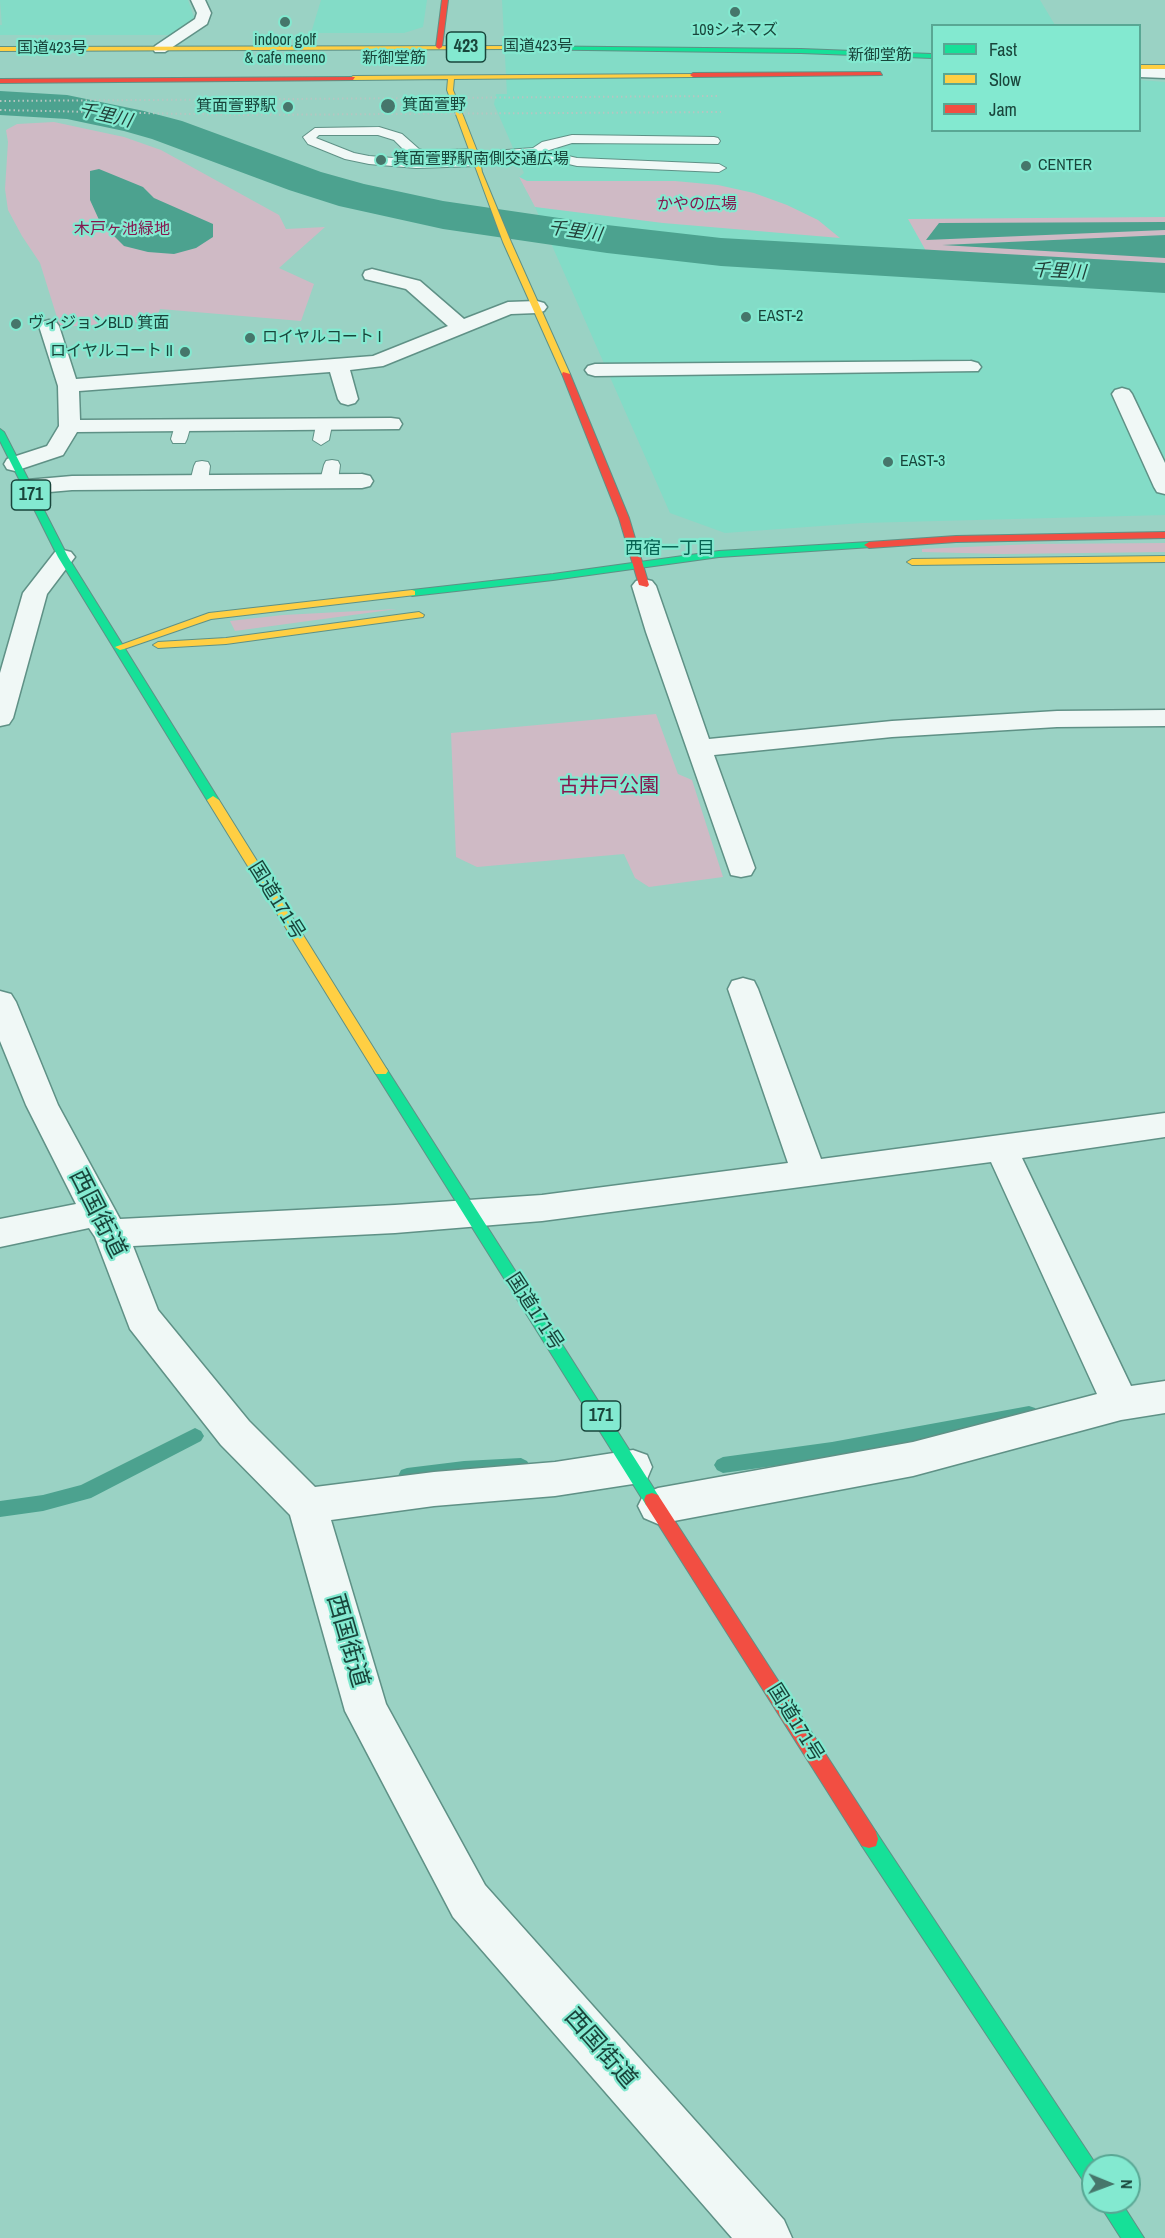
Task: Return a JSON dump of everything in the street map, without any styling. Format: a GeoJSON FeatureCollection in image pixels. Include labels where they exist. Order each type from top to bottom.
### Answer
{"type":"FeatureCollection","features":[{"type":"Feature","properties":{"kind":"main road"},"geometry":{"type":"LineString","coordinates":[[439,46],[446,0]]}},
{"type":"Feature","properties":{"kind":"main road","name":"国道423号"},"geometry":{"type":"LineString","coordinates":[[0,50],[154,59],[439,46],[789,51],[931,56]]}},
{"type":"Feature","properties":{"kind":"main road","name":"新御堂筋"},"geometry":{"type":"LineString","coordinates":[[0,60],[931,56]]}},
{"type":"Feature","properties":{"kind":"main road"},"geometry":{"type":"LineString","coordinates":[[1141,56],[1165,56]]}},
{"type":"Feature","properties":{"kind":"main road","name":"新御堂筋"},"geometry":{"type":"LineString","coordinates":[[0,69],[154,59],[931,68]]}},
{"type":"Feature","properties":{"kind":"main road"},"geometry":{"type":"LineString","coordinates":[[1141,67],[1165,67]]}},
{"type":"Feature","properties":{"kind":"main road","name":"国道423号"},"geometry":{"type":"LineString","coordinates":[[0,81],[894,74]]}},
{"type":"Feature","properties":{"kind":"main road"},"geometry":{"type":"LineString","coordinates":[[451,78],[450,90],[494,209],[624,518],[643,581]]}},
{"type":"Feature","properties":{"kind":"main road","name":"国道171号"},"geometry":{"type":"LineString","coordinates":[[0,432],[63,556],[471,1214],[844,1802],[1081,2160]]}},
{"type":"Feature","properties":{"kind":"main road"},"geometry":{"type":"LineString","coordinates":[[120,647],[209,616],[423,592],[643,581],[719,554],[968,538],[1165,535]]}},
{"type":"Feature","properties":{"kind":"main road"},"geometry":{"type":"LineString","coordinates":[[899,562],[1165,559]]}},
{"type":"Feature","properties":{"kind":"main road"},"geometry":{"type":"LineString","coordinates":[[120,647],[226,641],[434,613]]}},
{"type":"Feature","properties":{"kind":"main road"},"geometry":{"type":"LineString","coordinates":[[1117,2214],[1133,2238]]}},
{"type":"Feature","properties":{"kind":"street"},"geometry":{"type":"LineString","coordinates":[[154,59],[202,21],[204,13],[198,0]]}},
{"type":"Feature","properties":{"kind":"street"},"geometry":{"type":"LineString","coordinates":[[1141,73],[1165,73]]}},
{"type":"Feature","properties":{"kind":"street"},"geometry":{"type":"LineString","coordinates":[[374,273],[413,285],[461,327]]}},
{"type":"Feature","properties":{"kind":"street"},"geometry":{"type":"LineString","coordinates":[[68,386],[194,386],[376,362],[508,309],[537,307]]}},
{"type":"Feature","properties":{"kind":"street"},"geometry":{"type":"LineString","coordinates":[[15,464],[55,450],[70,426],[68,386],[49,326]]}},
{"type":"Feature","properties":{"kind":"street"},"geometry":{"type":"LineString","coordinates":[[339,366],[348,399]]}},
{"type":"Feature","properties":{"kind":"street"},"geometry":{"type":"LineString","coordinates":[[595,370],[971,367]]}},
{"type":"Feature","properties":{"kind":"street"},"geometry":{"type":"LineString","coordinates":[[1122,394],[1165,487]]}},
{"type":"Feature","properties":{"kind":"street"},"geometry":{"type":"LineString","coordinates":[[70,426],[181,432],[323,432],[391,424]]}},
{"type":"Feature","properties":{"kind":"street"},"geometry":{"type":"LineString","coordinates":[[27,487],[200,474],[330,473],[362,481]]}},
{"type":"Feature","properties":{"kind":"street"},"geometry":{"type":"LineString","coordinates":[[0,718],[34,593],[63,556]]}},
{"type":"Feature","properties":{"kind":"street"},"geometry":{"type":"LineString","coordinates":[[643,581],[658,632],[741,868]]}},
{"type":"Feature","properties":{"kind":"street"},"geometry":{"type":"LineString","coordinates":[[0,622],[27,621]]}},
{"type":"Feature","properties":{"kind":"street"},"geometry":{"type":"LineString","coordinates":[[699,748],[892,729],[1057,719],[1165,718]]}},
{"type":"Feature","properties":{"kind":"street"},"geometry":{"type":"LineString","coordinates":[[743,989],[809,1173]]}},
{"type":"Feature","properties":{"kind":"street","name":"西国街道"},"geometry":{"type":"LineString","coordinates":[[0,1002],[42,1105],[104,1223],[143,1318],[235,1433],[308,1506],[368,1711],[470,1901],[766,2238]]}},
{"type":"Feature","properties":{"kind":"street"},"geometry":{"type":"LineString","coordinates":[[0,1233],[104,1223],[471,1214],[542,1208],[1165,1125]]}},
{"type":"Feature","properties":{"kind":"street"},"geometry":{"type":"LineString","coordinates":[[1001,1148],[1121,1404]]}},
{"type":"Feature","properties":{"kind":"street"},"geometry":{"type":"LineString","coordinates":[[658,1506],[913,1459],[1121,1404],[1165,1397]]}},
{"type":"Feature","properties":{"kind":"street"},"geometry":{"type":"LineString","coordinates":[[308,1506],[434,1489],[555,1479],[633,1467]]}},
{"type":"Feature","properties":{"kind":"lane"},"geometry":{"type":"LineString","coordinates":[[476,157],[425,155],[414,152],[398,137],[379,131],[326,131],[315,132],[309,137],[312,141],[350,156],[416,164],[536,152],[577,162],[719,168]]}},
{"type":"Feature","properties":{"kind":"lane"},"geometry":{"type":"LineString","coordinates":[[536,152],[547,145],[572,140],[714,141]]}},
{"type":"Feature","properties":{"kind":"shaded area"},"geometry":{"type":"Polygon","coordinates":[[[0,0],[188,0],[194,17],[189,24],[173,35],[0,35],[0,25],[2,25],[0,0]]]}},
{"type":"Feature","properties":{"kind":"shaded area"},"geometry":{"type":"Polygon","coordinates":[[[321,0],[427,0],[423,27],[404,33],[311,33],[321,0]]]}},
{"type":"Feature","properties":{"kind":"shaded area"},"geometry":{"type":"Polygon","coordinates":[[[502,0],[1040,0],[1054,24],[931,24],[931,132],[1141,132],[1141,80],[1165,82],[1165,515],[862,523],[725,533],[670,513],[535,207],[519,177],[524,173],[494,104],[496,94],[507,94],[502,0]]]}},
{"type":"Feature","properties":{"kind":"shaded area"},"geometry":{"type":"Polygon","coordinates":[[[99,169],[143,187],[154,198],[213,224],[213,237],[196,248],[174,254],[148,252],[124,246],[100,222],[90,200],[90,171],[99,169]]]}},
{"type":"Feature","properties":{"kind":"shaded area"},"geometry":{"type":"Polygon","coordinates":[[[1165,222],[1165,230],[926,240],[939,223],[1165,222]]]}},
{"type":"Feature","properties":{"kind":"shaded area"},"geometry":{"type":"Polygon","coordinates":[[[1165,235],[1165,258],[942,245],[1165,235]]]}},
{"type":"Feature","properties":{"kind":"green space","name":"木戸ヶ池緑地"},"geometry":{"type":"Polygon","coordinates":[[[54,122],[124,137],[161,150],[279,215],[286,229],[325,227],[279,268],[314,284],[301,321],[160,309],[155,321],[60,327],[40,263],[8,210],[5,189],[8,142],[6,130],[17,124],[54,122]]]}},
{"type":"Feature","properties":{"kind":"green space","name":"かやの広場"},"geometry":{"type":"Polygon","coordinates":[[[519,177],[527,181],[675,181],[718,185],[754,193],[787,205],[818,220],[840,238],[663,223],[535,207],[519,177]]]}},
{"type":"Feature","properties":{"kind":"green space"},"geometry":{"type":"Polygon","coordinates":[[[1165,217],[1165,263],[926,251],[908,219],[1165,217]]]}},
{"type":"Feature","properties":{"kind":"green space"},"geometry":{"type":"Polygon","coordinates":[[[1165,543],[1165,552],[1003,554],[922,552],[922,549],[1033,544],[1165,543]]]}},
{"type":"Feature","properties":{"kind":"green space"},"geometry":{"type":"Polygon","coordinates":[[[397,609],[235,631],[230,621],[283,615],[397,609]]]}},
{"type":"Feature","properties":{"kind":"green space","name":"古井戸公園"},"geometry":{"type":"Polygon","coordinates":[[[656,714],[678,774],[692,780],[723,877],[649,887],[635,878],[624,854],[477,867],[456,857],[451,733],[656,714]]]}},
{"type":"Feature","properties":{"kind":"waterway","name":"千里川"},"geometry":{"type":"LineString","coordinates":[[0,103],[67,107],[129,120],[167,130],[305,181],[355,196],[443,215],[607,239],[721,252],[1165,278]]}},
{"type":"Feature","properties":{"kind":"waterway"},"geometry":{"type":"LineString","coordinates":[[723,1465],[832,1450],[1029,1413]]}},
{"type":"Feature","properties":{"kind":"waterway"},"geometry":{"type":"LineString","coordinates":[[0,1509],[43,1503],[85,1492],[195,1436]]}},
{"type":"Feature","properties":{"kind":"waterway"},"geometry":{"type":"LineString","coordinates":[[407,1476],[464,1469],[521,1466]]}},
{"type":"Feature","properties":{"kind":"railway"},"geometry":{"type":"LineString","coordinates":[[0,101],[718,96]]}},
{"type":"Feature","properties":{"kind":"railway"},"geometry":{"type":"LineString","coordinates":[[0,110],[235,115],[721,112]]}},
{"type":"Feature","properties":{"kind":"traffic: fast"},"geometry":{"type":"LineString","coordinates":[[515,47],[801,51],[931,56]]}},
{"type":"Feature","properties":{"kind":"traffic: fast"},"geometry":{"type":"LineString","coordinates":[[0,432],[63,557],[213,800]]}},
{"type":"Feature","properties":{"kind":"traffic: fast"},"geometry":{"type":"LineString","coordinates":[[412,593],[553,577],[719,554],[869,545]]}},
{"type":"Feature","properties":{"kind":"traffic: fast"},"geometry":{"type":"LineString","coordinates":[[381,1071],[652,1500]]}},
{"type":"Feature","properties":{"kind":"traffic: fast"},"geometry":{"type":"LineString","coordinates":[[869,1839],[1081,2160]]}},
{"type":"Feature","properties":{"kind":"traffic: fast"},"geometry":{"type":"LineString","coordinates":[[1117,2214],[1133,2238]]}},
{"type":"Feature","properties":{"kind":"traffic: slow"},"geometry":{"type":"LineString","coordinates":[[0,49],[515,47]]}},
{"type":"Feature","properties":{"kind":"traffic: slow"},"geometry":{"type":"LineString","coordinates":[[1141,67],[1165,67]]}},
{"type":"Feature","properties":{"kind":"traffic: slow"},"geometry":{"type":"LineString","coordinates":[[353,78],[693,75]]}},
{"type":"Feature","properties":{"kind":"traffic: slow"},"geometry":{"type":"LineString","coordinates":[[451,78],[450,90],[476,156],[479,172],[507,242],[566,374]]}},
{"type":"Feature","properties":{"kind":"traffic: slow"},"geometry":{"type":"LineString","coordinates":[[912,562],[1165,559]]}},
{"type":"Feature","properties":{"kind":"traffic: slow"},"geometry":{"type":"LineString","coordinates":[[120,647],[209,616],[412,593]]}},
{"type":"Feature","properties":{"kind":"traffic: slow"},"geometry":{"type":"LineString","coordinates":[[158,645],[226,641],[419,615]]}},
{"type":"Feature","properties":{"kind":"traffic: slow"},"geometry":{"type":"LineString","coordinates":[[213,800],[381,1071]]}},
{"type":"Feature","properties":{"kind":"traffic: jam"},"geometry":{"type":"LineString","coordinates":[[439,47],[445,0]]}},
{"type":"Feature","properties":{"kind":"traffic: jam"},"geometry":{"type":"LineString","coordinates":[[693,75],[880,74]]}},
{"type":"Feature","properties":{"kind":"traffic: jam"},"geometry":{"type":"LineString","coordinates":[[0,81],[353,78]]}},
{"type":"Feature","properties":{"kind":"traffic: jam"},"geometry":{"type":"LineString","coordinates":[[566,374],[624,518],[644,585]]}},
{"type":"Feature","properties":{"kind":"traffic: jam"},"geometry":{"type":"LineString","coordinates":[[869,545],[956,539],[1165,535]]}},
{"type":"Feature","properties":{"kind":"traffic: jam"},"geometry":{"type":"LineString","coordinates":[[652,1500],[869,1839]]}},
{"type":"Feature","properties":{"kind":"place","name":"109シネマズ"},"geometry":{"type":"Point","coordinates":[735,12]}},
{"type":"Feature","properties":{"kind":"place","name":"indoor golf & cafe meeno"},"geometry":{"type":"Point","coordinates":[285,22]}},
{"type":"Feature","properties":{"kind":"place","name":"箕面萱野"},"geometry":{"type":"Point","coordinates":[388,106]}},
{"type":"Feature","properties":{"kind":"place","name":"箕面萱野駅"},"geometry":{"type":"Point","coordinates":[288,107]}},
{"type":"Feature","properties":{"kind":"place","name":"箕面萱野駅南側交通広場"},"geometry":{"type":"Point","coordinates":[381,160]}},
{"type":"Feature","properties":{"kind":"place","name":"CENTER"},"geometry":{"type":"Point","coordinates":[1026,166]}},
{"type":"Feature","properties":{"kind":"place","name":"EAST-2"},"geometry":{"type":"Point","coordinates":[746,317]}},
{"type":"Feature","properties":{"kind":"place","name":"ヴィジョンBLD 箕面"},"geometry":{"type":"Point","coordinates":[16,324]}},
{"type":"Feature","properties":{"kind":"place","name":"ロイヤルコート I"},"geometry":{"type":"Point","coordinates":[250,338]}},
{"type":"Feature","properties":{"kind":"place","name":"ロイヤルコート II"},"geometry":{"type":"Point","coordinates":[185,352]}},
{"type":"Feature","properties":{"kind":"place","name":"EAST-3"},"geometry":{"type":"Point","coordinates":[888,462]}},
{"type":"Feature","properties":{"kind":"district","name":"西宿一丁目"},"geometry":{"type":"Point","coordinates":[670,549]}}]}
